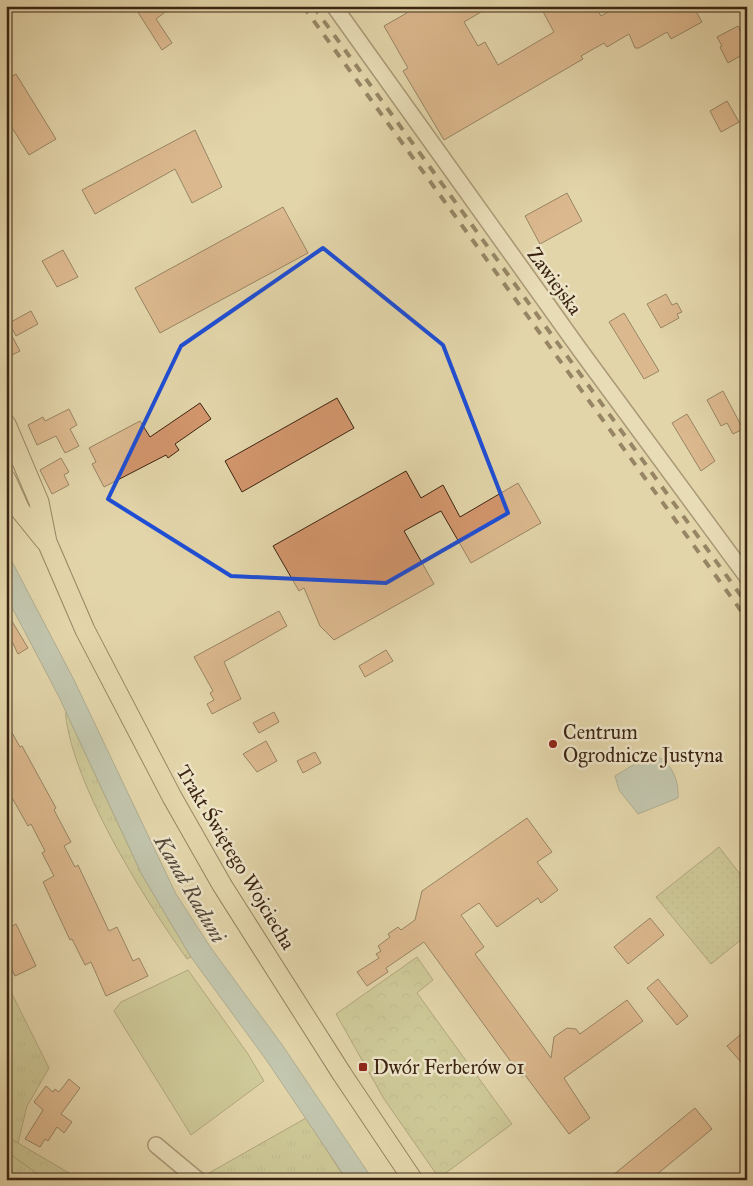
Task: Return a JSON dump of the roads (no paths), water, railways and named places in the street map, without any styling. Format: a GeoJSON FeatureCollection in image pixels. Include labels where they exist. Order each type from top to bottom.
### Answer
{"type":"FeatureCollection","features":[{"type":"Feature","properties":{"kind":"main road","name":"Trakt Świętego Wojciecha"},"geometry":{"type":"LineString","coordinates":[[6,424],[39,502],[47,542],[85,630],[196,841],[342,1074],[413,1180]]}},
{"type":"Feature","properties":{"kind":"main road","name":"Trakt Świętego Wojciecha"},"geometry":{"type":"LineString","coordinates":[[6,479],[20,510],[47,542]]}},
{"type":"Feature","properties":{"kind":"street","name":"Zawiejska"},"geometry":{"type":"LineString","coordinates":[[334,6],[575,342],[747,577]]}},
{"type":"Feature","properties":{"kind":"street"},"geometry":{"type":"LineString","coordinates":[[156,1145],[198,1180]]}},
{"type":"Feature","properties":{"kind":"water"},"geometry":{"type":"Polygon","coordinates":[[[6,550],[74,680],[176,894],[211,948],[283,1046],[373,1180],[347,1180],[267,1061],[191,957],[142,875],[59,697],[6,596],[6,550]]]}},
{"type":"Feature","properties":{"kind":"water"},"geometry":{"type":"Polygon","coordinates":[[[651,754],[669,766],[677,784],[678,798],[638,814],[619,790],[615,776],[651,754]]]}},
{"type":"Feature","properties":{"kind":"railway"},"geometry":{"type":"LineString","coordinates":[[303,6],[747,619]]}},
{"type":"Feature","properties":{"kind":"railway"},"geometry":{"type":"LineString","coordinates":[[313,6],[747,604]]}},
{"type":"Feature","properties":{"kind":"place","name":"Centrum Ogrodnicze Justyna"},"geometry":{"type":"Point","coordinates":[553,744]}},
{"type":"Feature","properties":{"kind":"place","name":"Dwór Ferberów 01"},"geometry":{"type":"Point","coordinates":[363,1067]}},
{"type":"Feature","properties":{"kind":"water label","name":"Kanał Raduni"},"geometry":{"type":"Point","coordinates":[190,889]}}]}
